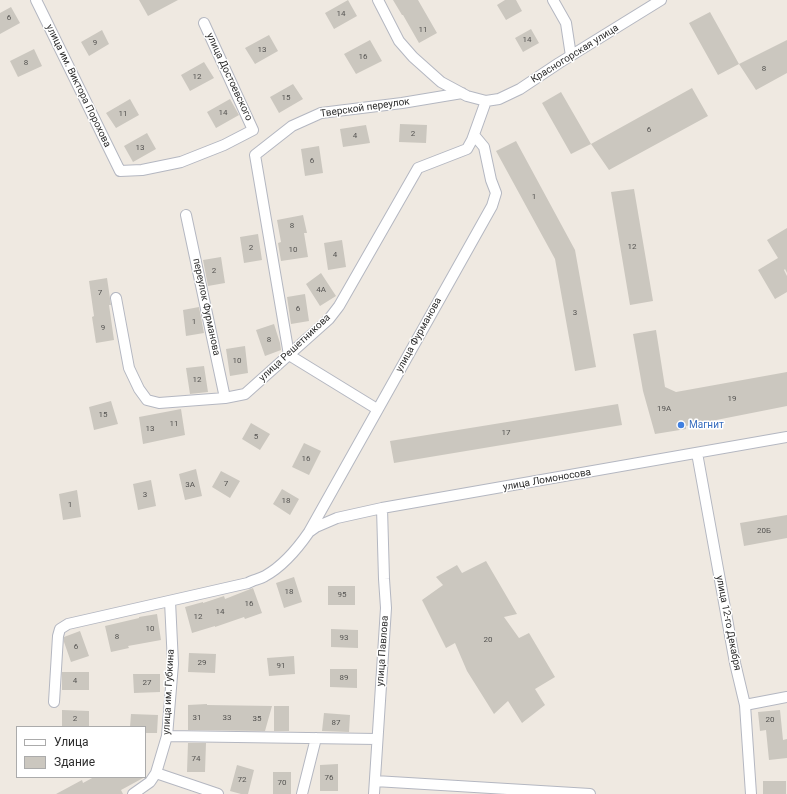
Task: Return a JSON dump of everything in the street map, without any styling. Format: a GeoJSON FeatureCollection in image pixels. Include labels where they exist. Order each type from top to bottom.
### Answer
{"type":"FeatureCollection","features":[{"type":"Feature","properties":{"kind":"street","name":"улица им. Виктора Порохова"},"geometry":{"type":"LineString","coordinates":[[36,0],[120,172],[142,170],[181,162],[224,145],[253,130]]}},
{"type":"Feature","properties":{"kind":"street"},"geometry":{"type":"LineString","coordinates":[[378,0],[399,41],[413,58],[441,82],[467,96],[486,101]]}},
{"type":"Feature","properties":{"kind":"street"},"geometry":{"type":"LineString","coordinates":[[553,0],[566,22],[571,56]]}},
{"type":"Feature","properties":{"kind":"street","name":"Красногорская улица"},"geometry":{"type":"LineString","coordinates":[[486,101],[499,99],[520,89],[661,0]]}},
{"type":"Feature","properties":{"kind":"street","name":"улица Достоевского"},"geometry":{"type":"LineString","coordinates":[[204,23],[253,130]]}},
{"type":"Feature","properties":{"kind":"street","name":"Тверской переулок"},"geometry":{"type":"LineString","coordinates":[[288,355],[255,155],[292,126],[321,113],[387,105],[462,93]]}},
{"type":"Feature","properties":{"kind":"street","name":"улица Решетникова"},"geometry":{"type":"LineString","coordinates":[[116,298],[129,368],[139,389],[147,400],[159,403],[225,398],[245,394],[329,319],[339,306],[418,168],[467,149],[486,101]]}},
{"type":"Feature","properties":{"kind":"street","name":"улица Фурманова"},"geometry":{"type":"LineString","coordinates":[[54,702],[58,636],[60,629],[68,624],[248,583],[266,575],[280,565],[299,546],[309,532],[492,206],[496,193],[491,180],[484,147],[474,134]]}},
{"type":"Feature","properties":{"kind":"street","name":"переулок Фурманова"},"geometry":{"type":"LineString","coordinates":[[186,215],[225,398]]}},
{"type":"Feature","properties":{"kind":"street"},"geometry":{"type":"LineString","coordinates":[[288,355],[377,409]]}},
{"type":"Feature","properties":{"kind":"street","name":"улица Ломоносова"},"geometry":{"type":"LineString","coordinates":[[309,532],[316,527],[337,518],[382,508],[787,437]]}},
{"type":"Feature","properties":{"kind":"street","name":"улица 12-го Декабря"},"geometry":{"type":"LineString","coordinates":[[697,453],[735,663],[745,705],[752,794]]}},
{"type":"Feature","properties":{"kind":"street","name":"улица Павлова"},"geometry":{"type":"LineString","coordinates":[[374,794],[386,608],[382,508]]}},
{"type":"Feature","properties":{"kind":"street","name":"улица им. Губкина"},"geometry":{"type":"LineString","coordinates":[[133,794],[150,782],[156,773],[168,736],[172,664],[170,601]]}},
{"type":"Feature","properties":{"kind":"street"},"geometry":{"type":"LineString","coordinates":[[745,705],[787,697]]}},
{"type":"Feature","properties":{"kind":"street"},"geometry":{"type":"LineString","coordinates":[[168,736],[377,739]]}},
{"type":"Feature","properties":{"kind":"street"},"geometry":{"type":"LineString","coordinates":[[302,794],[316,738]]}},
{"type":"Feature","properties":{"kind":"street"},"geometry":{"type":"LineString","coordinates":[[156,773],[218,794]]}},
{"type":"Feature","properties":{"kind":"street"},"geometry":{"type":"LineString","coordinates":[[375,781],[589,794]]}},
{"type":"Feature","properties":{"kind":"building"},"geometry":{"type":"Polygon","coordinates":[[[139,0],[178,0],[148,16],[139,0]]]}},
{"type":"Feature","properties":{"kind":"building"},"geometry":{"type":"Polygon","coordinates":[[[348,0],[357,16],[334,29],[325,13],[348,0]]]}},
{"type":"Feature","properties":{"kind":"building"},"geometry":{"type":"Polygon","coordinates":[[[393,0],[418,0],[437,33],[419,43],[393,0]]]}},
{"type":"Feature","properties":{"kind":"building"},"geometry":{"type":"Polygon","coordinates":[[[505,0],[516,0],[522,11],[506,20],[497,5],[505,0]]]}},
{"type":"Feature","properties":{"kind":"building"},"geometry":{"type":"Polygon","coordinates":[[[11,7],[20,23],[0,34],[0,13],[11,7]]]}},
{"type":"Feature","properties":{"kind":"building"},"geometry":{"type":"Polygon","coordinates":[[[710,12],[739,64],[718,75],[689,23],[710,12]]]}},
{"type":"Feature","properties":{"kind":"building"},"geometry":{"type":"Polygon","coordinates":[[[531,29],[539,43],[523,52],[515,38],[531,29]]]}},
{"type":"Feature","properties":{"kind":"building"},"geometry":{"type":"Polygon","coordinates":[[[102,30],[109,44],[89,56],[81,42],[102,30]]]}},
{"type":"Feature","properties":{"kind":"building"},"geometry":{"type":"Polygon","coordinates":[[[269,35],[278,51],[255,64],[245,48],[269,35]]]}},
{"type":"Feature","properties":{"kind":"building"},"geometry":{"type":"Polygon","coordinates":[[[370,40],[382,61],[356,74],[344,54],[370,40]]]}},
{"type":"Feature","properties":{"kind":"building"},"geometry":{"type":"Polygon","coordinates":[[[787,40],[787,73],[756,90],[739,64],[787,40]]]}},
{"type":"Feature","properties":{"kind":"building"},"geometry":{"type":"Polygon","coordinates":[[[34,49],[42,66],[18,77],[10,61],[34,49]]]}},
{"type":"Feature","properties":{"kind":"building"},"geometry":{"type":"Polygon","coordinates":[[[204,62],[214,78],[190,91],[181,75],[204,62]]]}},
{"type":"Feature","properties":{"kind":"building"},"geometry":{"type":"Polygon","coordinates":[[[293,84],[303,99],[279,113],[270,97],[293,84]]]}},
{"type":"Feature","properties":{"kind":"building"},"geometry":{"type":"Polygon","coordinates":[[[692,88],[708,116],[609,170],[591,144],[692,88]]]}},
{"type":"Feature","properties":{"kind":"building"},"geometry":{"type":"Polygon","coordinates":[[[561,92],[591,144],[571,154],[542,103],[561,92]]]}},
{"type":"Feature","properties":{"kind":"building"},"geometry":{"type":"Polygon","coordinates":[[[130,99],[139,115],[116,128],[106,113],[130,99]]]}},
{"type":"Feature","properties":{"kind":"building"},"geometry":{"type":"Polygon","coordinates":[[[230,99],[239,115],[216,128],[207,112],[230,99]]]}},
{"type":"Feature","properties":{"kind":"building"},"geometry":{"type":"Polygon","coordinates":[[[400,124],[427,125],[426,143],[399,142],[400,124]]]}},
{"type":"Feature","properties":{"kind":"building"},"geometry":{"type":"Polygon","coordinates":[[[366,125],[370,143],[343,147],[340,129],[366,125]]]}},
{"type":"Feature","properties":{"kind":"building"},"geometry":{"type":"Polygon","coordinates":[[[147,133],[156,149],[133,162],[124,146],[147,133]]]}},
{"type":"Feature","properties":{"kind":"building"},"geometry":{"type":"Polygon","coordinates":[[[516,141],[575,250],[596,367],[575,371],[555,259],[496,151],[516,141]]]}},
{"type":"Feature","properties":{"kind":"building"},"geometry":{"type":"Polygon","coordinates":[[[319,146],[323,173],[305,176],[301,149],[319,146]]]}},
{"type":"Feature","properties":{"kind":"building"},"geometry":{"type":"Polygon","coordinates":[[[634,189],[653,301],[630,305],[611,192],[634,189]]]}},
{"type":"Feature","properties":{"kind":"building"},"geometry":{"type":"Polygon","coordinates":[[[303,215],[307,233],[304,233],[308,257],[281,261],[278,243],[281,242],[277,220],[303,215]]]}},
{"type":"Feature","properties":{"kind":"building"},"geometry":{"type":"Polygon","coordinates":[[[787,228],[787,273],[785,269],[784,270],[787,276],[787,292],[775,299],[758,270],[778,258],[767,240],[787,228]]]}},
{"type":"Feature","properties":{"kind":"building"},"geometry":{"type":"Polygon","coordinates":[[[258,234],[262,260],[244,263],[240,237],[258,234]]]}},
{"type":"Feature","properties":{"kind":"building"},"geometry":{"type":"Polygon","coordinates":[[[342,240],[346,267],[328,270],[324,243],[342,240]]]}},
{"type":"Feature","properties":{"kind":"building"},"geometry":{"type":"Polygon","coordinates":[[[221,257],[225,283],[208,286],[203,260],[221,257]]]}},
{"type":"Feature","properties":{"kind":"building"},"geometry":{"type":"Polygon","coordinates":[[[321,273],[336,296],[320,306],[306,284],[321,273]]]}},
{"type":"Feature","properties":{"kind":"building"},"geometry":{"type":"Polygon","coordinates":[[[107,278],[114,340],[96,343],[89,281],[107,278]]]}},
{"type":"Feature","properties":{"kind":"building"},"geometry":{"type":"Polygon","coordinates":[[[305,294],[309,321],[291,324],[287,297],[305,294]]]}},
{"type":"Feature","properties":{"kind":"building"},"geometry":{"type":"Polygon","coordinates":[[[199,307],[204,333],[186,336],[183,310],[199,307]]]}},
{"type":"Feature","properties":{"kind":"building"},"geometry":{"type":"Polygon","coordinates":[[[274,324],[281,350],[265,356],[256,330],[274,324]]]}},
{"type":"Feature","properties":{"kind":"building"},"geometry":{"type":"Polygon","coordinates":[[[656,330],[665,387],[676,392],[787,372],[787,406],[686,426],[686,429],[655,434],[643,391],[633,334],[656,330]]]}},
{"type":"Feature","properties":{"kind":"building"},"geometry":{"type":"Polygon","coordinates":[[[245,346],[248,373],[230,376],[226,349],[245,346]]]}},
{"type":"Feature","properties":{"kind":"building"},"geometry":{"type":"Polygon","coordinates":[[[204,366],[208,392],[190,394],[186,368],[204,366]]]}},
{"type":"Feature","properties":{"kind":"building"},"geometry":{"type":"Polygon","coordinates":[[[111,401],[118,424],[94,430],[89,407],[111,401]]]}},
{"type":"Feature","properties":{"kind":"building"},"geometry":{"type":"Polygon","coordinates":[[[618,404],[622,425],[394,463],[390,441],[618,404]]]}},
{"type":"Feature","properties":{"kind":"building"},"geometry":{"type":"Polygon","coordinates":[[[181,409],[185,435],[143,444],[139,417],[181,409]]]}},
{"type":"Feature","properties":{"kind":"building"},"geometry":{"type":"Polygon","coordinates":[[[251,423],[270,434],[260,450],[242,439],[251,423]]]}},
{"type":"Feature","properties":{"kind":"building"},"geometry":{"type":"Polygon","coordinates":[[[304,443],[321,451],[309,475],[292,467],[304,443]]]}},
{"type":"Feature","properties":{"kind":"building"},"geometry":{"type":"Polygon","coordinates":[[[196,469],[202,496],[185,500],[179,474],[196,469]]]}},
{"type":"Feature","properties":{"kind":"building"},"geometry":{"type":"Polygon","coordinates":[[[221,471],[240,481],[230,498],[212,487],[221,471]]]}},
{"type":"Feature","properties":{"kind":"building"},"geometry":{"type":"Polygon","coordinates":[[[151,480],[156,506],[138,510],[133,484],[151,480]]]}},
{"type":"Feature","properties":{"kind":"building"},"geometry":{"type":"Polygon","coordinates":[[[282,489],[299,499],[290,515],[273,504],[282,489]]]}},
{"type":"Feature","properties":{"kind":"building"},"geometry":{"type":"Polygon","coordinates":[[[77,490],[81,517],[63,520],[59,494],[77,490]]]}},
{"type":"Feature","properties":{"kind":"building"},"geometry":{"type":"Polygon","coordinates":[[[787,515],[787,538],[744,546],[740,523],[787,515]]]}},
{"type":"Feature","properties":{"kind":"building"},"geometry":{"type":"Polygon","coordinates":[[[486,561],[517,614],[504,617],[519,638],[529,633],[555,677],[535,689],[545,705],[522,723],[508,701],[494,714],[467,671],[455,643],[446,648],[422,600],[443,585],[436,577],[457,565],[462,573],[486,561]]]}},
{"type":"Feature","properties":{"kind":"building"},"geometry":{"type":"Polygon","coordinates":[[[294,577],[302,602],[284,608],[276,583],[294,577]]]}},
{"type":"Feature","properties":{"kind":"building"},"geometry":{"type":"Polygon","coordinates":[[[328,586],[355,586],[355,605],[328,605],[328,586]]]}},
{"type":"Feature","properties":{"kind":"building"},"geometry":{"type":"Polygon","coordinates":[[[253,588],[262,613],[192,633],[185,607],[224,596],[225,599],[253,588]]]}},
{"type":"Feature","properties":{"kind":"building"},"geometry":{"type":"Polygon","coordinates":[[[157,614],[161,640],[128,646],[129,648],[111,652],[105,626],[157,614]]]}},
{"type":"Feature","properties":{"kind":"building"},"geometry":{"type":"Polygon","coordinates":[[[331,629],[358,630],[358,648],[331,647],[331,629]]]}},
{"type":"Feature","properties":{"kind":"building"},"geometry":{"type":"Polygon","coordinates":[[[80,631],[89,656],[71,662],[64,642],[64,637],[80,631]]]}},
{"type":"Feature","properties":{"kind":"building"},"geometry":{"type":"Polygon","coordinates":[[[189,653],[216,654],[215,673],[188,672],[189,653]]]}},
{"type":"Feature","properties":{"kind":"building"},"geometry":{"type":"Polygon","coordinates":[[[294,656],[295,674],[269,676],[267,658],[294,656]]]}},
{"type":"Feature","properties":{"kind":"building"},"geometry":{"type":"Polygon","coordinates":[[[330,669],[357,669],[357,688],[330,687],[330,669]]]}},
{"type":"Feature","properties":{"kind":"building"},"geometry":{"type":"Polygon","coordinates":[[[62,672],[89,672],[89,690],[62,690],[62,672]]]}},
{"type":"Feature","properties":{"kind":"building"},"geometry":{"type":"Polygon","coordinates":[[[133,674],[160,674],[160,692],[134,693],[133,674]]]}},
{"type":"Feature","properties":{"kind":"building"},"geometry":{"type":"Polygon","coordinates":[[[207,704],[272,706],[265,731],[188,730],[188,705],[207,704]]]}},
{"type":"Feature","properties":{"kind":"building"},"geometry":{"type":"Polygon","coordinates":[[[274,706],[289,706],[289,731],[274,731],[274,706]]]}},
{"type":"Feature","properties":{"kind":"building"},"geometry":{"type":"Polygon","coordinates":[[[62,710],[89,711],[89,726],[62,726],[62,710]]]}},
{"type":"Feature","properties":{"kind":"building"},"geometry":{"type":"Polygon","coordinates":[[[780,710],[783,740],[787,739],[787,758],[769,760],[766,730],[760,731],[758,712],[780,710]]]}},
{"type":"Feature","properties":{"kind":"building"},"geometry":{"type":"Polygon","coordinates":[[[324,713],[350,715],[349,732],[322,731],[324,713]]]}},
{"type":"Feature","properties":{"kind":"building"},"geometry":{"type":"Polygon","coordinates":[[[131,714],[158,715],[157,733],[146,733],[146,726],[130,726],[131,714]]]}},
{"type":"Feature","properties":{"kind":"building"},"geometry":{"type":"Polygon","coordinates":[[[188,743],[206,743],[205,772],[187,772],[188,743]]]}},
{"type":"Feature","properties":{"kind":"building"},"geometry":{"type":"Polygon","coordinates":[[[338,764],[338,791],[320,791],[320,765],[338,764]]]}},
{"type":"Feature","properties":{"kind":"building"},"geometry":{"type":"Polygon","coordinates":[[[237,765],[254,770],[248,794],[230,791],[237,765]]]}},
{"type":"Feature","properties":{"kind":"building"},"geometry":{"type":"Polygon","coordinates":[[[273,772],[291,772],[291,794],[273,794],[273,772]]]}},
{"type":"Feature","properties":{"kind":"building"},"geometry":{"type":"Polygon","coordinates":[[[92,778],[143,778],[121,790],[123,794],[56,794],[82,780],[83,783],[92,778]]]}},
{"type":"Feature","properties":{"kind":"building"},"geometry":{"type":"Polygon","coordinates":[[[763,781],[786,781],[786,794],[763,794],[763,781]]]}},
{"type":"Feature","properties":{"kind":"place","name":"Магнит"},"geometry":{"type":"Point","coordinates":[681,425]}}]}
